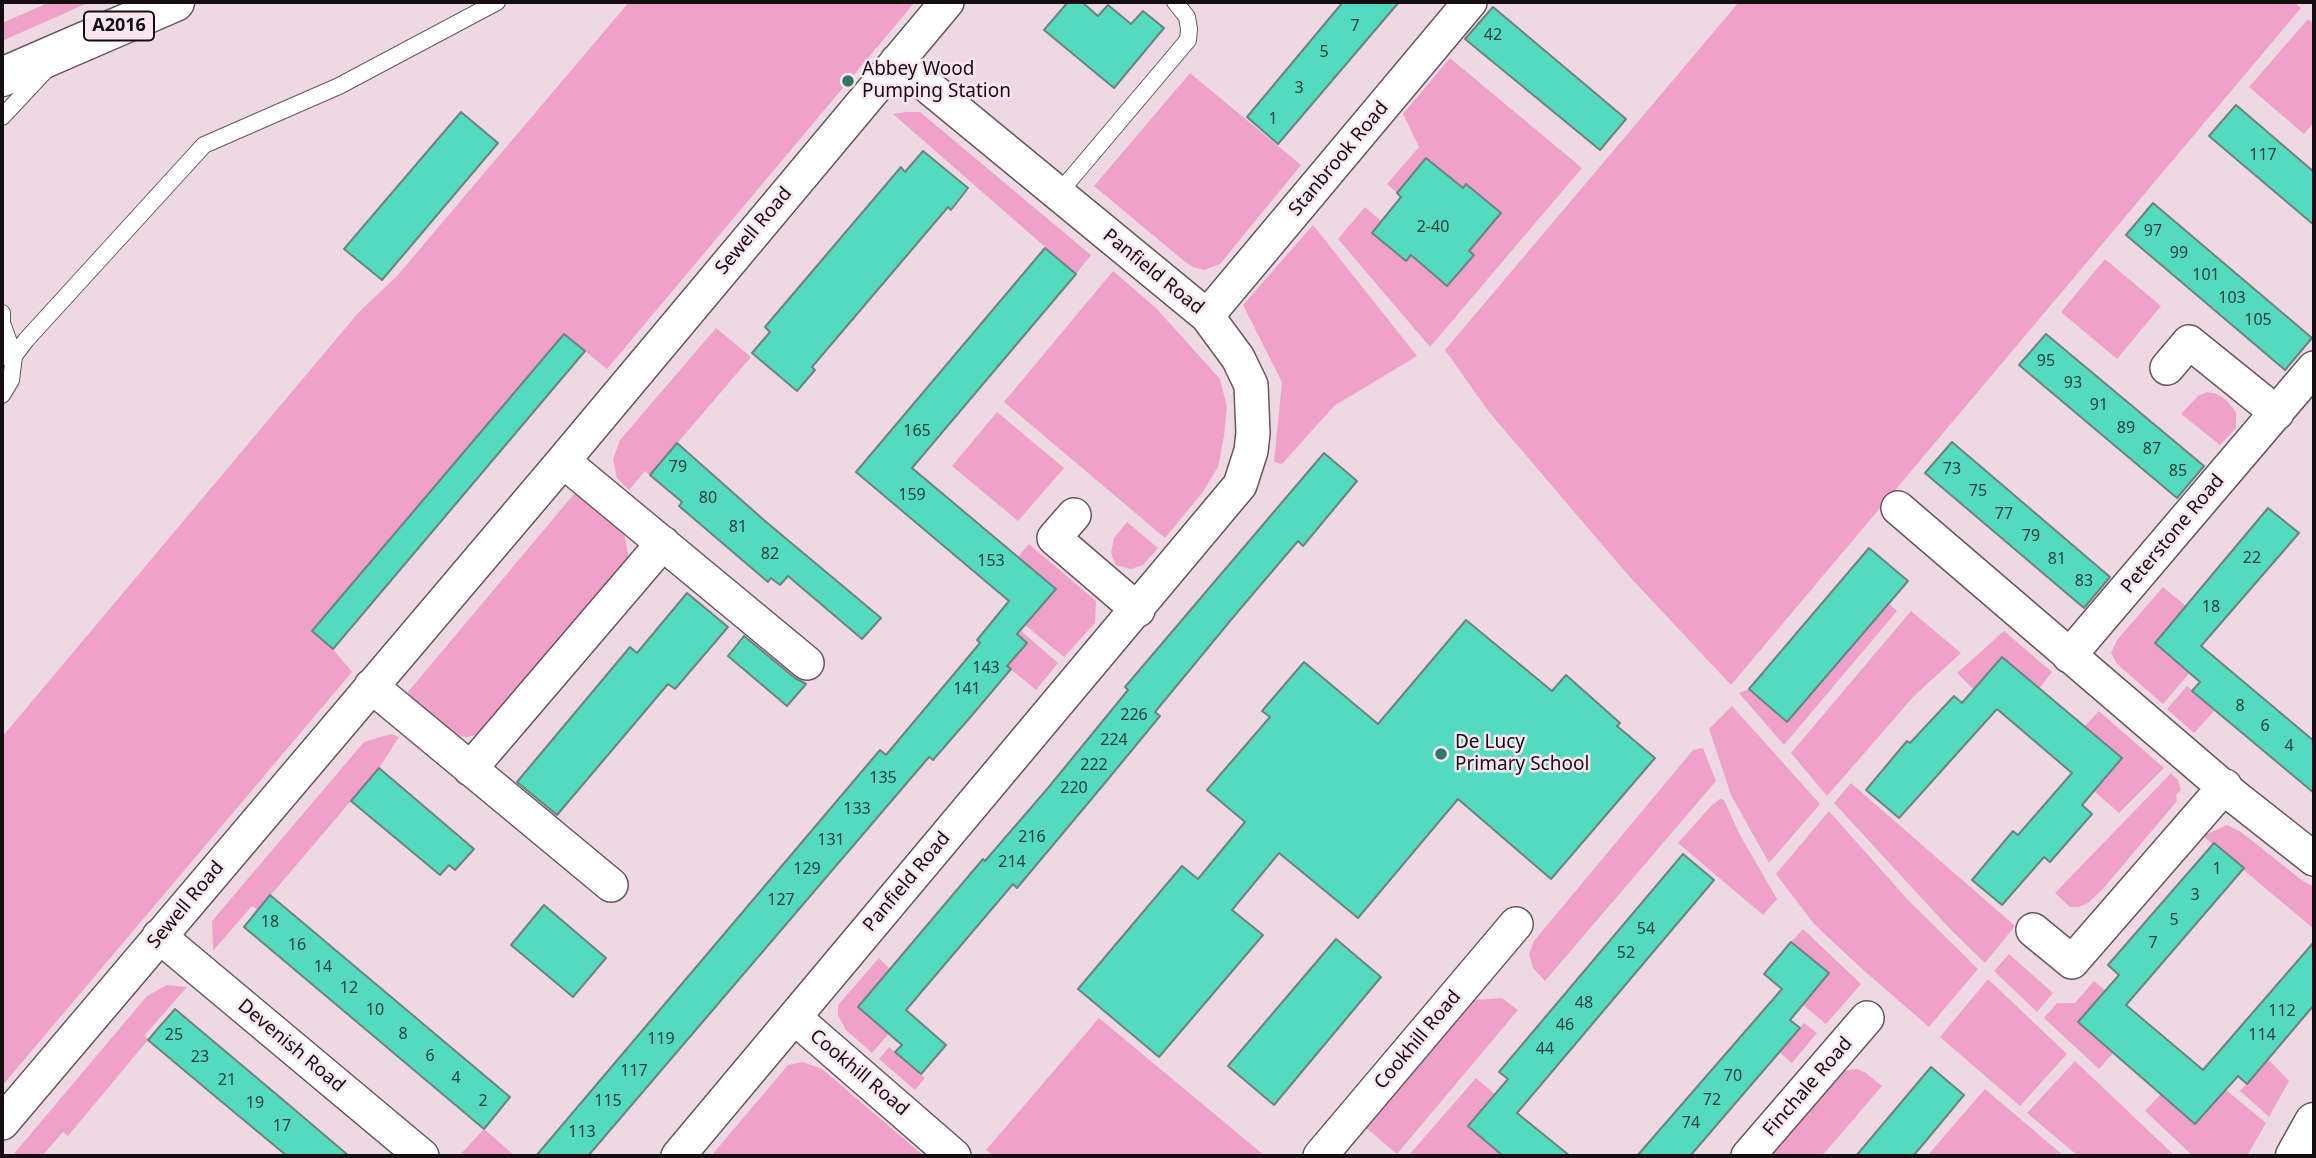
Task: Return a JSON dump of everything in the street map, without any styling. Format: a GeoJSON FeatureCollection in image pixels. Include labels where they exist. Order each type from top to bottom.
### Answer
{"type":"FeatureCollection","features":[{"type":"Feature","properties":{"kind":"main road","name":"A2016"},"geometry":{"type":"LineString","coordinates":[[2,77],[176,2]]}},
{"type":"Feature","properties":{"kind":"main road"},"geometry":{"type":"LineString","coordinates":[[2295,1156],[2314,1122]]}},
{"type":"Feature","properties":{"kind":"street","name":"Sewell Road"},"geometry":{"type":"LineString","coordinates":[[2,1123],[563,461],[947,2]]}},
{"type":"Feature","properties":{"kind":"street","name":"Stanbrook Road"},"geometry":{"type":"LineString","coordinates":[[1207,316],[1470,2]]}},
{"type":"Feature","properties":{"kind":"street","name":"Panfield Road"},"geometry":{"type":"LineString","coordinates":[[678,1156],[1240,485],[1251,451],[1251,385],[1238,358],[1207,316],[897,61]]}},
{"type":"Feature","properties":{"kind":"street"},"geometry":{"type":"LineString","coordinates":[[2167,368],[2189,342],[2277,413]]}},
{"type":"Feature","properties":{"kind":"street","name":"Peterstone Road"},"geometry":{"type":"LineString","coordinates":[[2069,656],[2314,368]]}},
{"type":"Feature","properties":{"kind":"street"},"geometry":{"type":"LineString","coordinates":[[563,461],[807,663]]}},
{"type":"Feature","properties":{"kind":"street"},"geometry":{"type":"LineString","coordinates":[[1898,508],[2234,796],[2314,859]]}},
{"type":"Feature","properties":{"kind":"street"},"geometry":{"type":"LineString","coordinates":[[1074,515],[1054,538],[1138,610]]}},
{"type":"Feature","properties":{"kind":"street"},"geometry":{"type":"LineString","coordinates":[[470,769],[663,543]]}},
{"type":"Feature","properties":{"kind":"street"},"geometry":{"type":"LineString","coordinates":[[371,686],[611,885]]}},
{"type":"Feature","properties":{"kind":"street"},"geometry":{"type":"LineString","coordinates":[[2033,930],[2072,962],[2225,786]]}},
{"type":"Feature","properties":{"kind":"street","name":"Cookhill Road"},"geometry":{"type":"LineString","coordinates":[[1320,1156],[1516,924]]}},
{"type":"Feature","properties":{"kind":"street","name":"Devenish Road"},"geometry":{"type":"LineString","coordinates":[[159,936],[422,1156]]}},
{"type":"Feature","properties":{"kind":"street","name":"Cookhill Road"},"geometry":{"type":"LineString","coordinates":[[795,1018],[954,1156]]}},
{"type":"Feature","properties":{"kind":"street","name":"Finchale Road"},"geometry":{"type":"LineString","coordinates":[[1748,1156],[1867,1018]]}},
{"type":"Feature","properties":{"kind":"lane"},"geometry":{"type":"LineString","coordinates":[[8,357],[204,145],[339,86],[497,2]]}},
{"type":"Feature","properties":{"kind":"lane"},"geometry":{"type":"LineString","coordinates":[[1058,194],[1188,40],[1186,17],[1175,2]]}},
{"type":"Feature","properties":{"kind":"lane"},"geometry":{"type":"LineString","coordinates":[[2,117],[64,51]]}},
{"type":"Feature","properties":{"kind":"lane"},"geometry":{"type":"LineString","coordinates":[[2,313],[11,380],[2,395]]}},
{"type":"Feature","properties":{"kind":"shaded area"},"geometry":{"type":"Polygon","coordinates":[[[50,2],[90,2],[2,41],[2,23],[50,2]]]}},
{"type":"Feature","properties":{"kind":"shaded area"},"geometry":{"type":"Polygon","coordinates":[[[629,2],[915,2],[607,369],[564,334],[312,631],[333,649],[352,672],[2,1086],[2,737],[358,313],[397,276],[629,2]]]}},
{"type":"Feature","properties":{"kind":"shaded area"},"geometry":{"type":"Polygon","coordinates":[[[1739,2],[2294,2],[2301,8],[1731,685],[1628,575],[1489,412],[1445,350],[1739,2]]]}},
{"type":"Feature","properties":{"kind":"shaded area"},"geometry":{"type":"Polygon","coordinates":[[[2308,19],[2314,24],[2314,122],[2304,134],[2249,87],[2308,19]]]}},
{"type":"Feature","properties":{"kind":"shaded area"},"geometry":{"type":"Polygon","coordinates":[[[1450,58],[1582,168],[1430,347],[1338,239],[1365,207],[1381,221],[1372,233],[1405,261],[1411,255],[1447,286],[1473,255],[1469,251],[1501,213],[1467,184],[1463,188],[1426,158],[1397,193],[1387,184],[1419,147],[1403,114],[1450,58]]]}},
{"type":"Feature","properties":{"kind":"shaded area"},"geometry":{"type":"Polygon","coordinates":[[[1190,73],[1301,165],[1220,264],[1204,270],[1184,261],[1094,186],[1190,73]]]}},
{"type":"Feature","properties":{"kind":"shaded area"},"geometry":{"type":"Polygon","coordinates":[[[920,112],[1091,255],[1076,274],[893,114],[920,112]]]}},
{"type":"Feature","properties":{"kind":"shaded area"},"geometry":{"type":"Polygon","coordinates":[[[1313,225],[1417,356],[1334,406],[1282,464],[1274,462],[1282,382],[1243,305],[1313,225]]]}},
{"type":"Feature","properties":{"kind":"shaded area"},"geometry":{"type":"Polygon","coordinates":[[[2105,259],[2161,306],[2117,359],[2061,312],[2105,259]]]}},
{"type":"Feature","properties":{"kind":"shaded area"},"geometry":{"type":"Polygon","coordinates":[[[1113,271],[1156,308],[1220,379],[1227,407],[1218,467],[1202,493],[1165,538],[1004,402],[1113,271]]]}},
{"type":"Feature","properties":{"kind":"shaded area"},"geometry":{"type":"Polygon","coordinates":[[[716,328],[751,357],[650,475],[645,471],[629,490],[617,478],[613,459],[620,440],[716,328]]]}},
{"type":"Feature","properties":{"kind":"shaded area"},"geometry":{"type":"Polygon","coordinates":[[[2207,392],[2217,394],[2236,412],[2236,428],[2220,445],[2181,414],[2198,396],[2207,392]]]}},
{"type":"Feature","properties":{"kind":"shaded area"},"geometry":{"type":"Polygon","coordinates":[[[997,412],[1064,468],[1018,521],[952,466],[997,412]]]}},
{"type":"Feature","properties":{"kind":"shaded area"},"geometry":{"type":"Polygon","coordinates":[[[574,494],[586,496],[623,529],[629,558],[480,733],[468,737],[450,736],[411,702],[408,692],[574,494]]]}},
{"type":"Feature","properties":{"kind":"shaded area"},"geometry":{"type":"Polygon","coordinates":[[[1127,522],[1158,548],[1143,565],[1131,569],[1116,565],[1111,553],[1114,538],[1127,522]]]}},
{"type":"Feature","properties":{"kind":"shaded area"},"geometry":{"type":"Polygon","coordinates":[[[1029,544],[1096,601],[1095,623],[1064,657],[1025,625],[1055,589],[1018,557],[1029,544]]]}},
{"type":"Feature","properties":{"kind":"shaded area"},"geometry":{"type":"Polygon","coordinates":[[[2163,587],[2186,606],[2155,643],[2185,669],[2191,671],[2163,704],[2117,664],[2111,653],[2117,640],[2163,587]]]}},
{"type":"Feature","properties":{"kind":"shaded area"},"geometry":{"type":"Polygon","coordinates":[[[1888,603],[1897,611],[1784,745],[1739,693],[1749,689],[1787,722],[1888,603]]]}},
{"type":"Feature","properties":{"kind":"shaded area"},"geometry":{"type":"Polygon","coordinates":[[[1911,611],[1961,653],[1914,696],[1827,796],[1791,753],[1911,611]]]}},
{"type":"Feature","properties":{"kind":"shaded area"},"geometry":{"type":"Polygon","coordinates":[[[1020,630],[1058,663],[1036,690],[1007,666],[1027,644],[1017,634],[1020,630]]]}},
{"type":"Feature","properties":{"kind":"shaded area"},"geometry":{"type":"Polygon","coordinates":[[[2004,631],[2052,672],[2039,689],[1974,690],[1957,673],[2004,631]]]}},
{"type":"Feature","properties":{"kind":"shaded area"},"geometry":{"type":"Polygon","coordinates":[[[2187,686],[2215,710],[2194,733],[2167,709],[2187,686]]]}},
{"type":"Feature","properties":{"kind":"shaded area"},"geometry":{"type":"Polygon","coordinates":[[[1732,706],[1820,804],[1769,863],[1731,795],[1709,729],[1732,706]]]}},
{"type":"Feature","properties":{"kind":"shaded area"},"geometry":{"type":"Polygon","coordinates":[[[2099,711],[2164,768],[2119,813],[2094,791],[2122,758],[2085,726],[2099,711]]]}},
{"type":"Feature","properties":{"kind":"shaded area"},"geometry":{"type":"Polygon","coordinates":[[[391,734],[399,737],[379,768],[258,910],[252,906],[213,951],[212,921],[364,742],[391,734]]]}},
{"type":"Feature","properties":{"kind":"shaded area"},"geometry":{"type":"Polygon","coordinates":[[[1703,748],[1716,781],[1545,981],[1533,968],[1529,954],[1534,941],[1693,750],[1703,748]]]}},
{"type":"Feature","properties":{"kind":"shaded area"},"geometry":{"type":"Polygon","coordinates":[[[2171,773],[2178,780],[2181,790],[2176,795],[2177,801],[2102,890],[2088,903],[2070,907],[2055,893],[2171,773]]]}},
{"type":"Feature","properties":{"kind":"shaded area"},"geometry":{"type":"Polygon","coordinates":[[[1851,783],[2015,926],[1985,963],[1834,803],[1851,783]]]}},
{"type":"Feature","properties":{"kind":"shaded area"},"geometry":{"type":"Polygon","coordinates":[[[1720,799],[1724,800],[1740,835],[1777,899],[1763,915],[1678,843],[1720,799]]]}},
{"type":"Feature","properties":{"kind":"shaded area"},"geometry":{"type":"Polygon","coordinates":[[[1829,811],[1908,900],[1978,969],[1929,1027],[1814,924],[1776,874],[1829,811]]]}},
{"type":"Feature","properties":{"kind":"shaded area"},"geometry":{"type":"Polygon","coordinates":[[[2227,825],[2241,832],[2314,887],[2314,929],[2203,836],[2227,825]]]}},
{"type":"Feature","properties":{"kind":"shaded area"},"geometry":{"type":"Polygon","coordinates":[[[1803,929],[1861,984],[1826,1024],[1803,1005],[1829,973],[1791,942],[1803,929]]]}},
{"type":"Feature","properties":{"kind":"shaded area"},"geometry":{"type":"Polygon","coordinates":[[[2009,954],[2053,993],[2037,1012],[1994,971],[2009,954]]]}},
{"type":"Feature","properties":{"kind":"shaded area"},"geometry":{"type":"Polygon","coordinates":[[[879,958],[890,969],[858,1006],[886,1031],[892,1030],[872,1053],[846,1030],[838,1015],[838,1005],[879,958]]]}},
{"type":"Feature","properties":{"kind":"shaded area"},"geometry":{"type":"Polygon","coordinates":[[[1988,979],[2067,1054],[2020,1106],[1940,1037],[1988,979]]]}},
{"type":"Feature","properties":{"kind":"shaded area"},"geometry":{"type":"Polygon","coordinates":[[[2094,981],[2105,990],[2078,1022],[2113,1053],[2099,1069],[2044,1018],[2057,1003],[2075,1003],[2094,981]]]}},
{"type":"Feature","properties":{"kind":"shaded area"},"geometry":{"type":"Polygon","coordinates":[[[167,985],[187,987],[145,1035],[148,1040],[68,1136],[63,1132],[42,1156],[12,1156],[147,996],[167,985]]]}},
{"type":"Feature","properties":{"kind":"shaded area"},"geometry":{"type":"Polygon","coordinates":[[[1502,998],[1518,1010],[1397,1154],[1365,1127],[1473,1000],[1502,998]]]}},
{"type":"Feature","properties":{"kind":"shaded area"},"geometry":{"type":"Polygon","coordinates":[[[1099,1018],[1265,1156],[994,1156],[986,1150],[1099,1018]]]}},
{"type":"Feature","properties":{"kind":"shaded area"},"geometry":{"type":"Polygon","coordinates":[[[1804,1023],[1817,1033],[1792,1063],[1779,1052],[1804,1023]]]}},
{"type":"Feature","properties":{"kind":"shaded area"},"geometry":{"type":"Polygon","coordinates":[[[889,1047],[925,1078],[915,1090],[879,1059],[889,1047]]]}},
{"type":"Feature","properties":{"kind":"shaded area"},"geometry":{"type":"Polygon","coordinates":[[[2268,1059],[2289,1081],[2269,1117],[2240,1091],[2268,1059]]]}},
{"type":"Feature","properties":{"kind":"shaded area"},"geometry":{"type":"Polygon","coordinates":[[[2075,1061],[2175,1156],[2078,1156],[2027,1113],[2075,1061]]]}},
{"type":"Feature","properties":{"kind":"shaded area"},"geometry":{"type":"Polygon","coordinates":[[[803,1062],[822,1069],[924,1156],[711,1156],[788,1065],[803,1062]]]}},
{"type":"Feature","properties":{"kind":"shaded area"},"geometry":{"type":"Polygon","coordinates":[[[1857,1069],[1882,1086],[1822,1156],[1766,1156],[1831,1079],[1843,1071],[1857,1069]]]}},
{"type":"Feature","properties":{"kind":"shaded area"},"geometry":{"type":"Polygon","coordinates":[[[1476,1078],[1495,1094],[1468,1126],[1503,1156],[1408,1156],[1476,1078]]]}},
{"type":"Feature","properties":{"kind":"shaded area"},"geometry":{"type":"Polygon","coordinates":[[[1985,1089],[2064,1156],[1927,1156],[1985,1089]]]}},
{"type":"Feature","properties":{"kind":"shaded area"},"geometry":{"type":"Polygon","coordinates":[[[2226,1090],[2266,1123],[2247,1156],[2193,1156],[2145,1111],[2161,1094],[2195,1123],[2226,1090]]]}},
{"type":"Feature","properties":{"kind":"shaded area"},"geometry":{"type":"Polygon","coordinates":[[[484,1129],[515,1156],[459,1156],[484,1129]]]}},
{"type":"Feature","properties":{"kind":"building"},"geometry":{"type":"Polygon","coordinates":[[[1068,2],[1082,2],[1098,16],[1108,5],[1131,24],[1143,11],[1164,28],[1114,88],[1044,30],[1068,2]]]}},
{"type":"Feature","properties":{"kind":"building"},"geometry":{"type":"Polygon","coordinates":[[[1343,2],[1399,2],[1278,144],[1247,117],[1343,2]]]}},
{"type":"Feature","properties":{"kind":"building"},"geometry":{"type":"Polygon","coordinates":[[[1493,7],[1626,119],[1600,150],[1465,39],[1493,7]]]}},
{"type":"Feature","properties":{"kind":"building"},"geometry":{"type":"Polygon","coordinates":[[[2236,105],[2314,172],[2314,225],[2209,136],[2236,105]]]}},
{"type":"Feature","properties":{"kind":"building"},"geometry":{"type":"Polygon","coordinates":[[[461,112],[498,143],[382,280],[344,249],[461,112]]]}},
{"type":"Feature","properties":{"kind":"building"},"geometry":{"type":"Polygon","coordinates":[[[923,151],[968,188],[951,210],[948,207],[812,367],[815,370],[797,391],[752,353],[770,332],[765,327],[901,167],[905,172],[923,151]]]}},
{"type":"Feature","properties":{"kind":"building"},"geometry":{"type":"Polygon","coordinates":[[[1426,158],[1463,188],[1466,184],[1501,213],[1469,251],[1474,255],[1447,286],[1411,255],[1406,261],[1372,233],[1401,197],[1397,193],[1426,158]]]}},
{"type":"Feature","properties":{"kind":"building"},"geometry":{"type":"Polygon","coordinates":[[[2153,203],[2312,338],[2285,370],[2126,235],[2153,203]]]}},
{"type":"Feature","properties":{"kind":"building"},"geometry":{"type":"Polygon","coordinates":[[[1045,248],[1076,274],[912,468],[1056,589],[1017,634],[1027,643],[1007,666],[1011,669],[973,714],[933,760],[929,757],[588,1156],[536,1156],[880,750],[886,755],[980,643],[977,640],[1009,601],[856,472],[1045,248]]]}},
{"type":"Feature","properties":{"kind":"building"},"geometry":{"type":"Polygon","coordinates":[[[564,334],[585,351],[333,649],[312,631],[564,334]]]}},
{"type":"Feature","properties":{"kind":"building"},"geometry":{"type":"Polygon","coordinates":[[[2046,334],[2204,466],[2177,498],[2019,365],[2046,334]]]}},
{"type":"Feature","properties":{"kind":"building"},"geometry":{"type":"Polygon","coordinates":[[[1952,442],[2110,577],[2084,608],[1925,473],[1952,442]]]}},
{"type":"Feature","properties":{"kind":"building"},"geometry":{"type":"Polygon","coordinates":[[[677,443],[881,618],[862,639],[788,576],[780,585],[771,578],[768,582],[679,506],[682,502],[650,475],[677,443]]]}},
{"type":"Feature","properties":{"kind":"building"},"geometry":{"type":"Polygon","coordinates":[[[1324,453],[1357,481],[1303,546],[1298,541],[1155,712],[1160,716],[1104,784],[1017,888],[1013,884],[906,1010],[946,1045],[921,1074],[895,1052],[902,1045],[858,1007],[983,859],[985,861],[1048,788],[1128,690],[1125,687],[1324,453]]]}},
{"type":"Feature","properties":{"kind":"building"},"geometry":{"type":"Polygon","coordinates":[[[2268,508],[2299,533],[2201,646],[2314,741],[2314,793],[2192,691],[2200,682],[2155,643],[2268,508]]]}},
{"type":"Feature","properties":{"kind":"building"},"geometry":{"type":"Polygon","coordinates":[[[1869,548],[1908,581],[1787,722],[1749,689],[1869,548]]]}},
{"type":"Feature","properties":{"kind":"building"},"geometry":{"type":"Polygon","coordinates":[[[687,593],[728,627],[675,689],[668,684],[557,815],[517,782],[630,647],[637,653],[687,593]]]}},
{"type":"Feature","properties":{"kind":"building"},"geometry":{"type":"Polygon","coordinates":[[[1466,620],[1552,691],[1566,675],[1620,723],[1617,726],[1655,758],[1551,879],[1458,799],[1358,918],[1279,853],[1232,910],[1263,935],[1159,1057],[1078,989],[1182,866],[1198,879],[1245,822],[1207,790],[1270,717],[1262,711],[1304,662],[1378,724],[1466,620]]]}},
{"type":"Feature","properties":{"kind":"building"},"geometry":{"type":"Polygon","coordinates":[[[744,636],[806,684],[787,706],[728,656],[744,636]]]}},
{"type":"Feature","properties":{"kind":"building"},"geometry":{"type":"Polygon","coordinates":[[[2002,657],[2122,758],[2082,805],[2092,814],[2050,862],[2044,857],[2002,905],[1972,880],[2013,831],[2018,835],[2072,773],[1997,709],[1899,818],[1866,790],[1907,741],[1910,743],[1954,696],[1962,703],[2002,657]]]}},
{"type":"Feature","properties":{"kind":"building"},"geometry":{"type":"Polygon","coordinates":[[[379,768],[474,849],[455,870],[449,865],[440,875],[351,801],[379,768]]]}},
{"type":"Feature","properties":{"kind":"building"},"geometry":{"type":"Polygon","coordinates":[[[2214,843],[2244,868],[2126,1005],[2203,1070],[2314,942],[2314,1005],[2247,1084],[2238,1076],[2195,1124],[2078,1022],[2119,975],[2108,965],[2214,843]]]}},
{"type":"Feature","properties":{"kind":"building"},"geometry":{"type":"Polygon","coordinates":[[[1683,854],[1714,880],[1517,1113],[1570,1156],[1503,1156],[1468,1126],[1508,1079],[1499,1072],[1683,854]]]}},
{"type":"Feature","properties":{"kind":"building"},"geometry":{"type":"Polygon","coordinates":[[[270,895],[510,1097],[484,1129],[244,927],[270,895]]]}},
{"type":"Feature","properties":{"kind":"building"},"geometry":{"type":"Polygon","coordinates":[[[544,905],[606,958],[573,997],[511,945],[544,905]]]}},
{"type":"Feature","properties":{"kind":"building"},"geometry":{"type":"Polygon","coordinates":[[[1336,939],[1381,977],[1274,1105],[1228,1066],[1336,939]]]}},
{"type":"Feature","properties":{"kind":"building"},"geometry":{"type":"Polygon","coordinates":[[[1791,942],[1829,973],[1790,1020],[1800,1028],[1690,1156],[1637,1156],[1782,989],[1764,974],[1791,942]]]}},
{"type":"Feature","properties":{"kind":"building"},"geometry":{"type":"Polygon","coordinates":[[[175,1009],[349,1156],[287,1156],[148,1040],[175,1009]]]}},
{"type":"Feature","properties":{"kind":"building"},"geometry":{"type":"Polygon","coordinates":[[[1931,1067],[1964,1095],[1925,1142],[1913,1156],[1856,1156],[1931,1067]]]}},
{"type":"Feature","properties":{"kind":"place","name":"Abbey Wood Pumping Station"},"geometry":{"type":"Point","coordinates":[848,81]}},
{"type":"Feature","properties":{"kind":"place","name":"De Lucy Primary School"},"geometry":{"type":"Point","coordinates":[1441,754]}}]}
